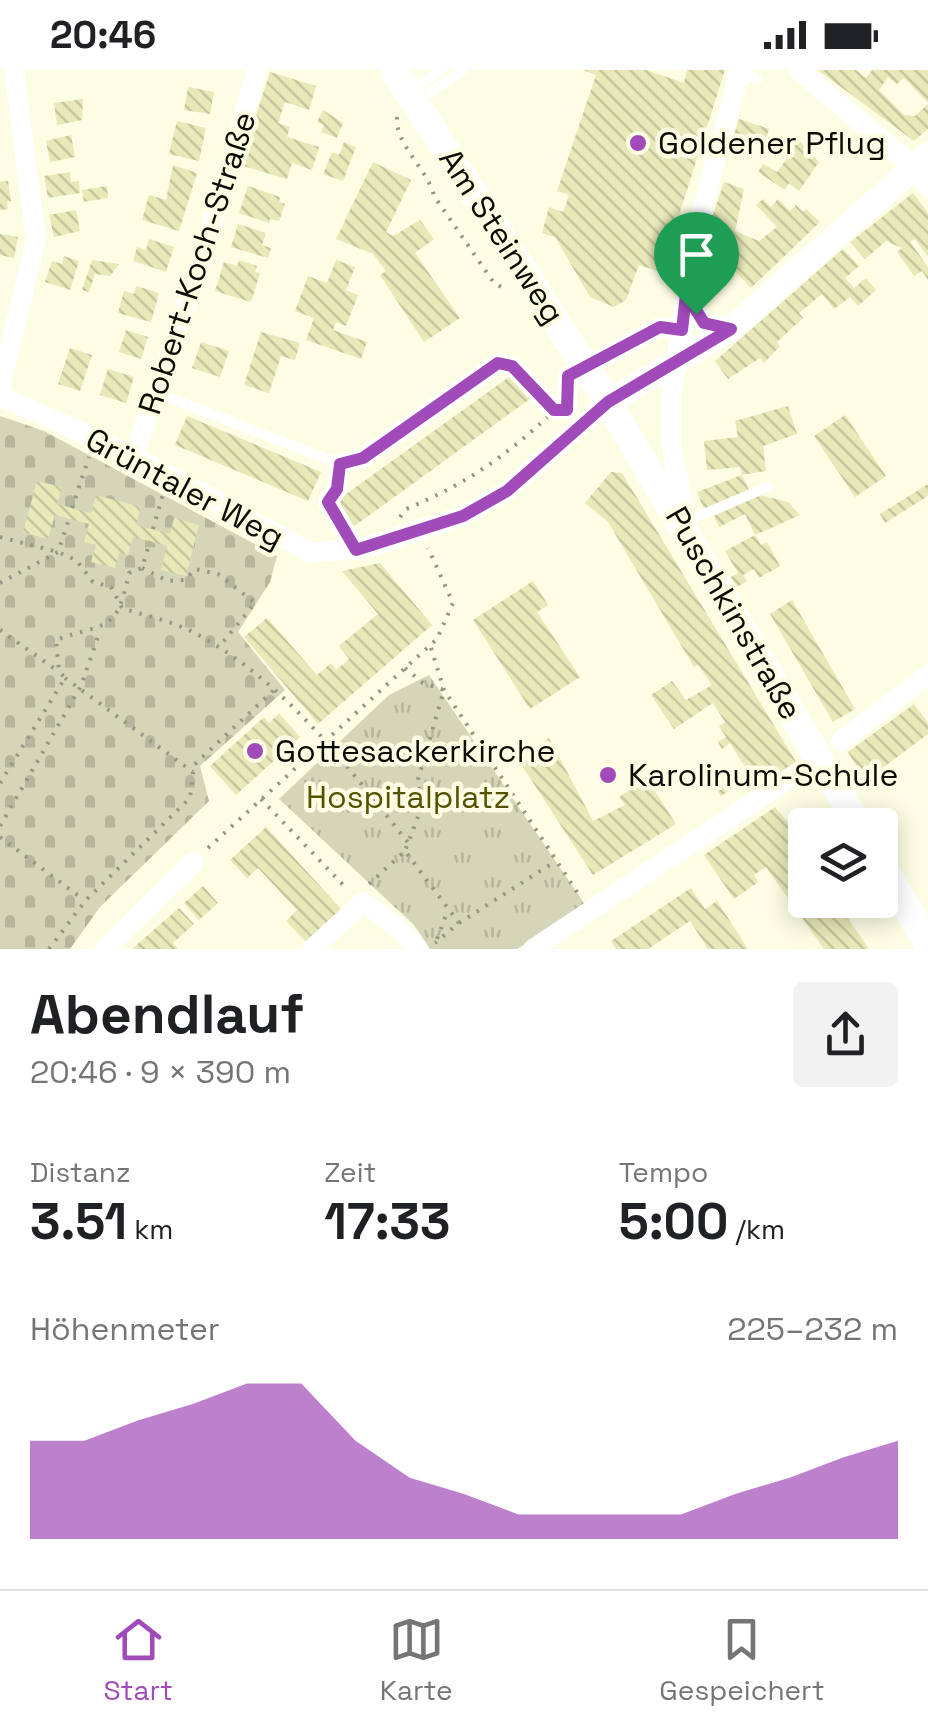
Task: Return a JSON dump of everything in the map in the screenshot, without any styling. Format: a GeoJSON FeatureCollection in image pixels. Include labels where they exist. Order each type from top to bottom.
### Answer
{"type":"FeatureCollection","features":[{"type":"Feature","properties":{"kind":"main road","name":"Am Steinweg"},"geometry":{"type":"LineString","coordinates":[[404,93],[576,371],[608,402]]}},
{"type":"Feature","properties":{"kind":"main road","name":"Puschkinstraße"},"geometry":{"type":"LineString","coordinates":[[608,402],[830,750],[852,808]]}},
{"type":"Feature","properties":{"kind":"main road"},"geometry":{"type":"LineString","coordinates":[[898,896],[923,943]]}},
{"type":"Feature","properties":{"kind":"street"},"geometry":{"type":"LineString","coordinates":[[0,393],[36,239],[14,70]]}},
{"type":"Feature","properties":{"kind":"street","name":"Robert-Koch-Straße"},"geometry":{"type":"LineString","coordinates":[[134,456],[228,177],[257,70]]}},
{"type":"Feature","properties":{"kind":"street"},"geometry":{"type":"LineString","coordinates":[[608,402],[731,329],[923,170],[798,70]]}},
{"type":"Feature","properties":{"kind":"street"},"geometry":{"type":"LineString","coordinates":[[687,528],[670,443],[677,360],[695,238],[746,74]]}},
{"type":"Feature","properties":{"kind":"street"},"geometry":{"type":"LineString","coordinates":[[686,294],[704,323],[731,329]]}},
{"type":"Feature","properties":{"kind":"street","name":"Grüntaler Weg"},"geometry":{"type":"LineString","coordinates":[[0,393],[134,456],[312,554],[366,548],[463,516],[507,491],[573,418],[608,402]]}},
{"type":"Feature","properties":{"kind":"street"},"geometry":{"type":"LineString","coordinates":[[534,949],[830,750],[928,675]]}},
{"type":"Feature","properties":{"kind":"street"},"geometry":{"type":"LineString","coordinates":[[105,949],[194,862]]}},
{"type":"Feature","properties":{"kind":"street"},"geometry":{"type":"LineString","coordinates":[[312,949],[363,902],[427,945]]}},
{"type":"Feature","properties":{"kind":"lane"},"geometry":{"type":"LineString","coordinates":[[404,93],[442,70]]}},
{"type":"Feature","properties":{"kind":"lane"},"geometry":{"type":"LineString","coordinates":[[404,93],[464,70]]}},
{"type":"Feature","properties":{"kind":"lane"},"geometry":{"type":"LineString","coordinates":[[157,393],[340,464],[363,458],[498,363]]}},
{"type":"Feature","properties":{"kind":"lane"},"geometry":{"type":"LineString","coordinates":[[687,528],[768,487]]}},
{"type":"Feature","properties":{"kind":"path"},"geometry":{"type":"LineString","coordinates":[[404,93],[396,130],[430,181],[434,196],[494,284],[520,296]]}},
{"type":"Feature","properties":{"kind":"path"},"geometry":{"type":"LineString","coordinates":[[498,363],[512,366],[554,410],[573,418],[576,371],[660,327],[682,330]]}},
{"type":"Feature","properties":{"kind":"path"},"geometry":{"type":"LineString","coordinates":[[393,527],[406,508],[464,485],[509,453],[554,410]]}},
{"type":"Feature","properties":{"kind":"path"},"geometry":{"type":"LineString","coordinates":[[72,508],[95,439]]}},
{"type":"Feature","properties":{"kind":"path"},"geometry":{"type":"LineString","coordinates":[[340,464],[337,489],[328,502],[366,548]]}},
{"type":"Feature","properties":{"kind":"path"},"geometry":{"type":"LineString","coordinates":[[153,529],[168,475]]}},
{"type":"Feature","properties":{"kind":"path"},"geometry":{"type":"LineString","coordinates":[[0,583],[58,552],[70,519]]}},
{"type":"Feature","properties":{"kind":"path"},"geometry":{"type":"LineString","coordinates":[[194,862],[430,646],[447,623],[453,603],[421,532]]}},
{"type":"Feature","properties":{"kind":"path"},"geometry":{"type":"LineString","coordinates":[[0,537],[76,560],[93,582],[111,587],[122,608],[181,627],[219,647],[276,688],[326,739],[459,923]]}},
{"type":"Feature","properties":{"kind":"path"},"geometry":{"type":"LineString","coordinates":[[142,568],[150,542]]}},
{"type":"Feature","properties":{"kind":"path"},"geometry":{"type":"LineString","coordinates":[[0,826],[81,686],[100,630],[122,608],[129,573],[142,568],[168,581],[185,580],[195,570],[218,574],[256,603],[219,647]]}},
{"type":"Feature","properties":{"kind":"path"},"geometry":{"type":"LineString","coordinates":[[0,630],[194,772]]}},
{"type":"Feature","properties":{"kind":"path"},"geometry":{"type":"LineString","coordinates":[[59,672],[56,640],[100,630]]}},
{"type":"Feature","properties":{"kind":"path"},"geometry":{"type":"LineString","coordinates":[[430,646],[444,690],[590,912]]}},
{"type":"Feature","properties":{"kind":"path"},"geometry":{"type":"LineString","coordinates":[[405,668],[424,683],[444,690]]}},
{"type":"Feature","properties":{"kind":"path"},"geometry":{"type":"LineString","coordinates":[[0,783],[65,678]]}},
{"type":"Feature","properties":{"kind":"path"},"geometry":{"type":"LineString","coordinates":[[49,949],[86,901],[190,798],[194,764],[276,688]]}},
{"type":"Feature","properties":{"kind":"path"},"geometry":{"type":"LineString","coordinates":[[368,886],[408,848],[424,801],[417,783],[444,690]]}},
{"type":"Feature","properties":{"kind":"path"},"geometry":{"type":"LineString","coordinates":[[260,798],[355,898]]}},
{"type":"Feature","properties":{"kind":"path"},"geometry":{"type":"LineString","coordinates":[[0,836],[86,901]]}},
{"type":"Feature","properties":{"kind":"path"},"geometry":{"type":"LineString","coordinates":[[427,945],[558,860]]}},
{"type":"Feature","properties":{"kind":"path"},"geometry":{"type":"LineString","coordinates":[[428,949],[448,910]]}},
{"type":"Feature","properties":{"kind":"green space"},"geometry":{"type":"Polygon","coordinates":[[[0,416],[44,431],[277,556],[270,582],[238,632],[285,690],[200,766],[209,801],[100,907],[70,949],[0,949],[0,416]]]}},
{"type":"Feature","properties":{"kind":"green space","name":"Hospitalplatz"},"geometry":{"type":"Polygon","coordinates":[[[429,675],[586,906],[517,949],[430,949],[414,925],[279,799],[389,695],[429,675]]]}},
{"type":"Feature","properties":{"kind":"building","name":"Goldener Pflug"},"geometry":{"type":"Polygon","coordinates":[[[583,70],[646,70],[684,83],[687,70],[725,70],[661,272],[639,265],[626,300],[614,307],[590,297],[555,237],[542,233],[549,207],[563,212],[569,195],[557,191],[596,75],[583,70]]]}},
{"type":"Feature","properties":{"kind":"building"},"geometry":{"type":"Polygon","coordinates":[[[818,70],[856,70],[866,78],[872,70],[928,70],[928,103],[904,78],[897,84],[888,77],[879,90],[904,115],[915,116],[928,104],[928,129],[914,141],[818,70]]]}},
{"type":"Feature","properties":{"kind":"building"},"geometry":{"type":"Polygon","coordinates":[[[270,72],[316,86],[309,110],[285,102],[278,123],[290,127],[287,137],[319,147],[312,170],[292,163],[287,179],[240,165],[270,72]]]}},
{"type":"Feature","properties":{"kind":"building"},"geometry":{"type":"Polygon","coordinates":[[[188,87],[214,92],[210,114],[184,110],[188,87]]]}},
{"type":"Feature","properties":{"kind":"building"},"geometry":{"type":"Polygon","coordinates":[[[83,99],[82,120],[57,125],[54,103],[83,99]]]}},
{"type":"Feature","properties":{"kind":"building"},"geometry":{"type":"Polygon","coordinates":[[[323,110],[343,123],[337,138],[321,132],[324,125],[317,122],[323,110]]]}},
{"type":"Feature","properties":{"kind":"building"},"geometry":{"type":"Polygon","coordinates":[[[739,119],[769,129],[765,141],[749,135],[744,152],[730,147],[739,119]]]}},
{"type":"Feature","properties":{"kind":"building"},"geometry":{"type":"Polygon","coordinates":[[[177,121],[206,128],[199,161],[169,154],[177,121]]]}},
{"type":"Feature","properties":{"kind":"building"},"geometry":{"type":"Polygon","coordinates":[[[71,135],[75,157],[50,162],[46,141],[71,135]]]}},
{"type":"Feature","properties":{"kind":"building"},"geometry":{"type":"Polygon","coordinates":[[[344,142],[356,147],[343,181],[323,174],[332,152],[339,155],[344,142]]]}},
{"type":"Feature","properties":{"kind":"building"},"geometry":{"type":"Polygon","coordinates":[[[800,142],[819,162],[799,191],[789,183],[785,190],[758,172],[763,164],[777,172],[790,154],[786,150],[800,142]]]}},
{"type":"Feature","properties":{"kind":"building"},"geometry":{"type":"Polygon","coordinates":[[[373,162],[411,180],[386,232],[393,236],[420,220],[434,239],[415,253],[460,318],[424,342],[380,275],[386,271],[373,254],[336,239],[373,162]]]}},
{"type":"Feature","properties":{"kind":"building"},"geometry":{"type":"Polygon","coordinates":[[[173,165],[197,173],[179,231],[142,220],[149,195],[166,200],[173,165]]]}},
{"type":"Feature","properties":{"kind":"building"},"geometry":{"type":"Polygon","coordinates":[[[70,172],[71,182],[79,181],[80,193],[48,198],[44,176],[70,172]]]}},
{"type":"Feature","properties":{"kind":"building"},"geometry":{"type":"Polygon","coordinates":[[[8,181],[11,201],[7,202],[8,209],[0,210],[0,182],[8,181]]]}},
{"type":"Feature","properties":{"kind":"building"},"geometry":{"type":"Polygon","coordinates":[[[724,182],[744,189],[735,231],[759,241],[777,227],[756,205],[763,199],[771,207],[778,199],[790,211],[796,205],[803,212],[806,209],[820,222],[751,288],[728,264],[729,255],[702,248],[724,182]]]}},
{"type":"Feature","properties":{"kind":"building"},"geometry":{"type":"Polygon","coordinates":[[[107,186],[108,198],[84,202],[82,190],[107,186]]]}},
{"type":"Feature","properties":{"kind":"building"},"geometry":{"type":"Polygon","coordinates":[[[248,186],[280,197],[279,202],[285,204],[279,221],[270,219],[269,223],[239,213],[248,186]]]}},
{"type":"Feature","properties":{"kind":"building"},"geometry":{"type":"Polygon","coordinates":[[[913,193],[928,213],[928,257],[915,239],[910,242],[928,267],[928,280],[922,271],[914,276],[897,252],[902,248],[886,241],[865,259],[850,242],[913,193]]]}},
{"type":"Feature","properties":{"kind":"building"},"geometry":{"type":"Polygon","coordinates":[[[76,210],[80,231],[54,237],[49,215],[76,210]]]}},
{"type":"Feature","properties":{"kind":"building"},"geometry":{"type":"Polygon","coordinates":[[[238,224],[266,233],[262,245],[271,248],[268,258],[231,247],[238,224]]]}},
{"type":"Feature","properties":{"kind":"building"},"geometry":{"type":"Polygon","coordinates":[[[0,234],[18,237],[14,258],[0,255],[0,234]]]}},
{"type":"Feature","properties":{"kind":"building"},"geometry":{"type":"Polygon","coordinates":[[[149,239],[174,247],[166,272],[133,261],[137,247],[146,250],[149,239]]]}},
{"type":"Feature","properties":{"kind":"building"},"geometry":{"type":"Polygon","coordinates":[[[843,249],[859,266],[845,278],[854,288],[866,278],[876,290],[858,306],[850,297],[834,309],[822,294],[799,313],[803,318],[777,342],[780,346],[764,363],[760,358],[728,379],[715,361],[843,249]]]}},
{"type":"Feature","properties":{"kind":"building"},"geometry":{"type":"Polygon","coordinates":[[[64,256],[79,261],[70,290],[45,282],[52,261],[62,264],[64,256]]]}},
{"type":"Feature","properties":{"kind":"building"},"geometry":{"type":"Polygon","coordinates":[[[92,260],[119,264],[110,276],[95,274],[89,292],[82,290],[92,260]]]}},
{"type":"Feature","properties":{"kind":"building"},"geometry":{"type":"Polygon","coordinates":[[[239,260],[257,266],[255,272],[260,273],[251,302],[215,291],[224,262],[237,266],[239,260]]]}},
{"type":"Feature","properties":{"kind":"building"},"geometry":{"type":"Polygon","coordinates":[[[336,260],[355,267],[346,290],[358,295],[346,326],[336,322],[333,330],[367,342],[361,359],[306,340],[314,318],[295,311],[308,276],[327,283],[336,260]]]}},
{"type":"Feature","properties":{"kind":"building"},"geometry":{"type":"Polygon","coordinates":[[[136,286],[159,293],[151,322],[118,313],[124,291],[134,294],[136,286]]]}},
{"type":"Feature","properties":{"kind":"building"},"geometry":{"type":"Polygon","coordinates":[[[126,330],[148,337],[141,359],[119,352],[126,330]]]}},
{"type":"Feature","properties":{"kind":"building"},"geometry":{"type":"Polygon","coordinates":[[[261,332],[300,343],[295,360],[281,356],[269,393],[244,385],[261,332]]]}},
{"type":"Feature","properties":{"kind":"building"},"geometry":{"type":"Polygon","coordinates":[[[201,342],[229,351],[220,377],[192,368],[201,342]]]}},
{"type":"Feature","properties":{"kind":"building"},"geometry":{"type":"Polygon","coordinates":[[[70,348],[92,355],[80,391],[58,384],[70,348]]]}},
{"type":"Feature","properties":{"kind":"building"},"geometry":{"type":"Polygon","coordinates":[[[108,369],[134,377],[126,403],[100,395],[108,369]]]}},
{"type":"Feature","properties":{"kind":"building"},"geometry":{"type":"Polygon","coordinates":[[[516,372],[534,396],[353,527],[335,502],[516,372]]]}},
{"type":"Feature","properties":{"kind":"building"},"geometry":{"type":"Polygon","coordinates":[[[788,406],[797,434],[763,446],[766,471],[742,475],[740,467],[707,470],[704,441],[738,437],[735,421],[788,406]]]}},
{"type":"Feature","properties":{"kind":"building"},"geometry":{"type":"Polygon","coordinates":[[[845,415],[886,476],[855,497],[814,436],[845,415]]]}},
{"type":"Feature","properties":{"kind":"building"},"geometry":{"type":"Polygon","coordinates":[[[187,416],[321,472],[308,501],[175,445],[187,416]]]}},
{"type":"Feature","properties":{"kind":"building"},"geometry":{"type":"Polygon","coordinates":[[[611,472],[622,473],[796,762],[748,792],[736,773],[745,767],[730,743],[722,749],[718,742],[726,737],[719,726],[725,722],[713,703],[674,729],[651,695],[672,681],[686,700],[712,685],[698,665],[694,667],[608,522],[585,503],[611,472]]]}},
{"type":"Feature","properties":{"kind":"building"},"geometry":{"type":"Polygon","coordinates":[[[742,475],[749,490],[704,509],[697,492],[742,475]]]}},
{"type":"Feature","properties":{"kind":"building"},"geometry":{"type":"Polygon","coordinates":[[[37,481],[62,487],[57,504],[91,513],[96,495],[141,507],[136,525],[170,534],[174,518],[199,525],[186,576],[161,570],[167,546],[133,537],[128,555],[119,553],[115,568],[91,562],[96,545],[84,542],[89,524],[55,515],[48,539],[23,532],[37,481]]]}},
{"type":"Feature","properties":{"kind":"building"},"geometry":{"type":"Polygon","coordinates":[[[928,484],[928,496],[885,523],[880,514],[928,484]]]}},
{"type":"Feature","properties":{"kind":"building"},"geometry":{"type":"Polygon","coordinates":[[[760,495],[788,502],[800,515],[755,535],[745,514],[719,527],[714,516],[760,495]]]}},
{"type":"Feature","properties":{"kind":"building"},"geometry":{"type":"Polygon","coordinates":[[[755,535],[761,545],[767,542],[780,566],[759,578],[754,569],[743,575],[747,581],[737,587],[731,577],[738,573],[725,551],[755,535]]]}},
{"type":"Feature","properties":{"kind":"building"},"geometry":{"type":"Polygon","coordinates":[[[380,563],[432,625],[318,724],[244,637],[267,618],[317,675],[331,663],[336,670],[349,659],[339,646],[378,614],[342,571],[380,563]]]}},
{"type":"Feature","properties":{"kind":"building"},"geometry":{"type":"Polygon","coordinates":[[[533,581],[548,605],[537,612],[580,677],[530,709],[473,620],[533,581]]]}},
{"type":"Feature","properties":{"kind":"building"},"geometry":{"type":"Polygon","coordinates":[[[792,600],[855,709],[833,722],[770,614],[792,600]]]}},
{"type":"Feature","properties":{"kind":"building"},"geometry":{"type":"Polygon","coordinates":[[[914,704],[928,723],[928,734],[865,781],[848,752],[914,704]]]}},
{"type":"Feature","properties":{"kind":"building","name":"Gottesackerkirche"},"geometry":{"type":"Polygon","coordinates":[[[279,713],[300,737],[236,795],[210,766],[264,717],[269,723],[279,713]]]}},
{"type":"Feature","properties":{"kind":"building"},"geometry":{"type":"Polygon","coordinates":[[[549,738],[593,821],[625,805],[619,797],[647,779],[676,824],[593,875],[517,758],[549,738]]]}},
{"type":"Feature","properties":{"kind":"building"},"geometry":{"type":"Polygon","coordinates":[[[718,765],[733,788],[721,796],[705,773],[718,765]]]}},
{"type":"Feature","properties":{"kind":"building"},"geometry":{"type":"Polygon","coordinates":[[[775,807],[788,822],[788,898],[766,867],[754,875],[758,882],[734,899],[704,855],[775,807]]]}},
{"type":"Feature","properties":{"kind":"building"},"geometry":{"type":"Polygon","coordinates":[[[266,827],[342,910],[307,943],[286,921],[297,910],[258,868],[247,878],[230,860],[266,827]]]}},
{"type":"Feature","properties":{"kind":"building"},"geometry":{"type":"Polygon","coordinates":[[[203,886],[218,903],[199,920],[184,903],[203,886]]]}},
{"type":"Feature","properties":{"kind":"building"},"geometry":{"type":"Polygon","coordinates":[[[691,888],[705,909],[717,901],[748,949],[708,949],[690,921],[648,949],[616,949],[611,941],[691,888]]]}},
{"type":"Feature","properties":{"kind":"building"},"geometry":{"type":"Polygon","coordinates":[[[179,908],[194,924],[173,943],[178,949],[132,949],[179,908]]]}},
{"type":"Feature","properties":{"kind":"building"},"geometry":{"type":"Polygon","coordinates":[[[802,918],[847,918],[869,949],[824,949],[802,918]]]}},
{"type":"Feature","properties":{"kind":"place","name":"Goldener Pflug"},"geometry":{"type":"Point","coordinates":[638,143]}},
{"type":"Feature","properties":{"kind":"place","name":"Gottesackerkirche"},"geometry":{"type":"Point","coordinates":[255,751]}},
{"type":"Feature","properties":{"kind":"place","name":"Karolinum-Schule"},"geometry":{"type":"Point","coordinates":[608,775]}},
{"type":"Feature","properties":{"kind":"route"},"geometry":{"type":"LineString","coordinates":[[686,294],[696,314],[713,328],[731,329],[608,402],[507,491],[463,516],[356,550],[328,502],[337,489],[340,464],[363,458],[498,363],[512,366],[554,410],[567,410],[568,376],[660,327],[682,330],[686,294]]}}]}
